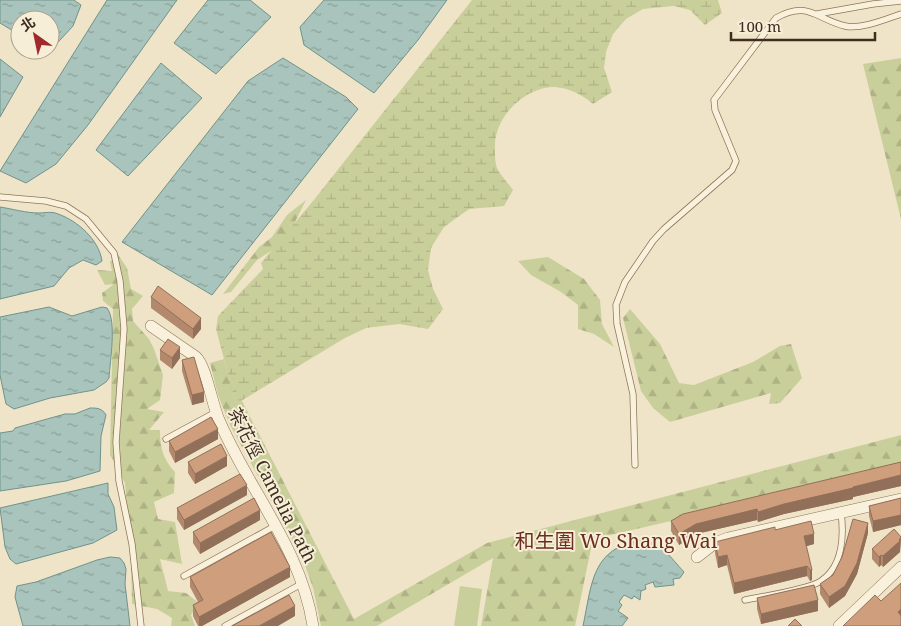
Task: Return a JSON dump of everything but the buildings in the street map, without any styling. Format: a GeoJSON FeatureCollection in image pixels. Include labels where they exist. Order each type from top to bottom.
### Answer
{"type":"FeatureCollection","features":[{"type":"Feature","properties":{"kind":"street","name":"茶花徑 Camelia Path"},"geometry":{"type":"LineString","coordinates":[[151,326],[198,359],[203,366],[216,412],[241,474],[295,561],[303,583],[313,626]]}},
{"type":"Feature","properties":{"kind":"street"},"geometry":{"type":"LineString","coordinates":[[697,557],[715,543],[728,538],[901,498]]}},
{"type":"Feature","properties":{"kind":"street"},"geometry":{"type":"LineString","coordinates":[[839,626],[901,567]]}},
{"type":"Feature","properties":{"kind":"lane"},"geometry":{"type":"LineString","coordinates":[[816,14],[901,1]]}},
{"type":"Feature","properties":{"kind":"lane"},"geometry":{"type":"LineString","coordinates":[[635,465],[633,394],[617,324],[616,305],[625,282],[653,241],[664,229],[732,170],[736,162],[715,110],[714,100],[776,18],[788,11],[811,11],[845,27],[860,26],[901,14]]}},
{"type":"Feature","properties":{"kind":"lane"},"geometry":{"type":"LineString","coordinates":[[0,197],[66,206],[86,220],[114,253],[120,281],[124,329],[116,442],[119,481],[132,544],[141,626]]}},
{"type":"Feature","properties":{"kind":"lane"},"geometry":{"type":"LineString","coordinates":[[166,439],[216,412]]}},
{"type":"Feature","properties":{"kind":"lane"},"geometry":{"type":"LineString","coordinates":[[745,600],[814,585],[828,576],[836,562],[840,547],[842,532],[841,512]]}},
{"type":"Feature","properties":{"kind":"lane"},"geometry":{"type":"LineString","coordinates":[[184,576],[275,526]]}},
{"type":"Feature","properties":{"kind":"lane"},"geometry":{"type":"LineString","coordinates":[[225,626],[303,583]]}},
{"type":"Feature","properties":{"kind":"green space"},"geometry":{"type":"Polygon","coordinates":[[[472,0],[718,0],[722,13],[705,25],[690,10],[674,6],[643,9],[626,19],[613,34],[606,52],[604,68],[612,92],[593,104],[571,90],[555,87],[543,88],[522,98],[513,106],[499,126],[496,137],[495,161],[497,168],[513,190],[504,206],[469,209],[444,227],[431,248],[428,270],[433,289],[443,309],[428,329],[399,324],[366,328],[345,338],[236,404],[216,329],[218,316],[263,269],[261,263],[313,201],[472,0]]]}},
{"type":"Feature","properties":{"kind":"green space"},"geometry":{"type":"Polygon","coordinates":[[[901,58],[901,219],[863,64],[901,58]]]}},
{"type":"Feature","properties":{"kind":"green space"},"geometry":{"type":"Polygon","coordinates":[[[306,200],[285,242],[257,260],[231,292],[223,294],[259,247],[272,237],[287,215],[306,200]]]}},
{"type":"Feature","properties":{"kind":"green space"},"geometry":{"type":"Polygon","coordinates":[[[117,253],[127,268],[131,289],[143,296],[132,309],[133,321],[149,339],[163,375],[160,400],[147,409],[164,412],[149,430],[160,430],[163,453],[175,472],[174,493],[154,502],[158,519],[175,522],[182,564],[160,559],[168,591],[186,593],[199,603],[191,615],[195,626],[171,626],[172,618],[157,609],[132,604],[125,483],[110,455],[113,309],[103,301],[102,293],[114,284],[105,285],[97,270],[112,271],[110,262],[117,253]]]}},
{"type":"Feature","properties":{"kind":"green space"},"geometry":{"type":"Polygon","coordinates":[[[548,257],[584,279],[600,300],[602,324],[614,347],[594,334],[578,329],[578,305],[561,292],[531,275],[518,261],[548,257]]]}},
{"type":"Feature","properties":{"kind":"green space"},"geometry":{"type":"Polygon","coordinates":[[[630,309],[660,344],[679,383],[694,385],[753,362],[780,346],[791,344],[802,378],[780,403],[769,404],[771,393],[670,422],[653,408],[641,391],[623,318],[630,309]]]}},
{"type":"Feature","properties":{"kind":"green space"},"geometry":{"type":"Polygon","coordinates":[[[224,359],[236,403],[242,401],[354,619],[487,543],[901,435],[901,468],[593,539],[575,626],[481,626],[493,558],[377,626],[321,626],[313,588],[302,557],[230,425],[218,395],[210,363],[224,359]]]}},
{"type":"Feature","properties":{"kind":"green space"},"geometry":{"type":"Polygon","coordinates":[[[460,586],[482,589],[477,626],[454,626],[460,586]]]}},
{"type":"Feature","properties":{"kind":"water"},"geometry":{"type":"Polygon","coordinates":[[[0,0],[74,0],[81,5],[73,26],[60,40],[60,10],[10,10],[10,29],[0,23],[0,0]]]}},
{"type":"Feature","properties":{"kind":"water"},"geometry":{"type":"Polygon","coordinates":[[[107,0],[177,0],[88,125],[56,164],[26,183],[0,171],[107,0]]]}},
{"type":"Feature","properties":{"kind":"water"},"geometry":{"type":"Polygon","coordinates":[[[208,0],[250,0],[271,17],[216,74],[174,43],[208,0]]]}},
{"type":"Feature","properties":{"kind":"water"},"geometry":{"type":"Polygon","coordinates":[[[324,0],[447,0],[418,40],[374,93],[304,45],[300,27],[324,0]]]}},
{"type":"Feature","properties":{"kind":"water"},"geometry":{"type":"Polygon","coordinates":[[[283,58],[346,97],[358,109],[212,295],[122,242],[248,81],[283,58]]]}},
{"type":"Feature","properties":{"kind":"water"},"geometry":{"type":"Polygon","coordinates":[[[0,59],[23,77],[0,117],[0,59]]]}},
{"type":"Feature","properties":{"kind":"water"},"geometry":{"type":"Polygon","coordinates":[[[161,63],[202,98],[128,176],[96,150],[161,63]]]}},
{"type":"Feature","properties":{"kind":"water"},"geometry":{"type":"Polygon","coordinates":[[[0,207],[29,212],[53,213],[66,217],[80,226],[92,239],[97,246],[102,261],[96,265],[83,260],[69,268],[54,286],[0,299],[0,207]]]}},
{"type":"Feature","properties":{"kind":"water"},"geometry":{"type":"Polygon","coordinates":[[[49,307],[72,316],[102,307],[107,308],[112,322],[109,378],[94,390],[50,398],[14,409],[6,404],[0,375],[0,317],[49,307]]]}},
{"type":"Feature","properties":{"kind":"water"},"geometry":{"type":"Polygon","coordinates":[[[90,408],[99,409],[106,415],[101,436],[100,471],[66,481],[0,491],[0,433],[13,431],[15,428],[65,414],[75,414],[90,408]]]}},
{"type":"Feature","properties":{"kind":"water"},"geometry":{"type":"Polygon","coordinates":[[[108,483],[108,494],[114,507],[117,530],[93,543],[16,564],[10,559],[5,547],[0,508],[108,483]]]}},
{"type":"Feature","properties":{"kind":"water"},"geometry":{"type":"Polygon","coordinates":[[[642,540],[655,544],[670,556],[684,572],[680,578],[673,579],[674,585],[655,587],[653,582],[645,585],[646,589],[641,591],[640,600],[634,596],[632,599],[624,595],[619,602],[622,605],[618,611],[628,618],[622,626],[583,626],[592,582],[603,560],[625,544],[642,540]]]}},
{"type":"Feature","properties":{"kind":"water"},"geometry":{"type":"Polygon","coordinates":[[[110,557],[120,558],[126,569],[125,584],[130,626],[23,626],[15,597],[17,586],[36,582],[110,557]]]}},
{"type":"Feature","properties":{"kind":"district","name":"和生圍 Wo Shang Wai"},"geometry":{"type":"Point","coordinates":[616,540]}}]}
